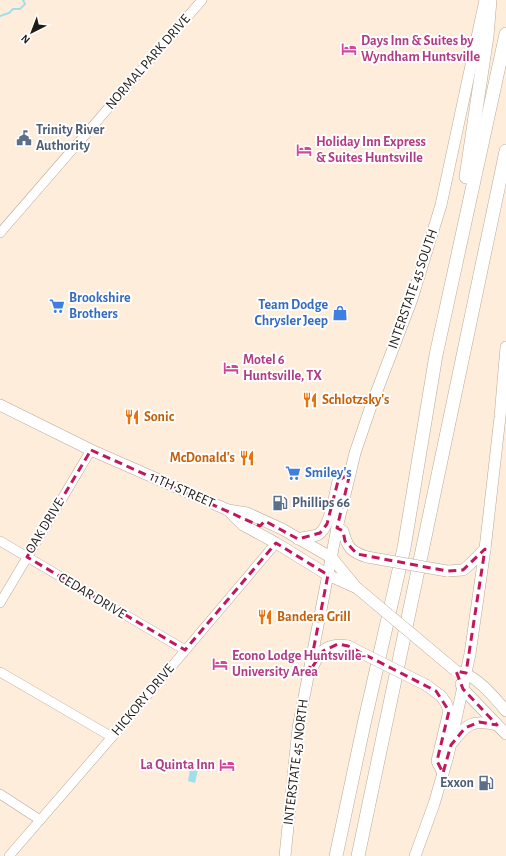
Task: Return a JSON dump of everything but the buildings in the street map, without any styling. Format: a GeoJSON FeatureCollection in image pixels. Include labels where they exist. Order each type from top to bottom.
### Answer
{"type":"FeatureCollection","features":[{"type":"Feature","properties":{"kind":"highway"},"geometry":{"type":"LineString","coordinates":[[336,856],[404,548],[446,290],[467,172],[487,36],[490,0]]}},
{"type":"Feature","properties":{"kind":"highway"},"geometry":{"type":"LineString","coordinates":[[440,333],[506,34]]}},
{"type":"Feature","properties":{"kind":"highway"},"geometry":{"type":"LineString","coordinates":[[358,856],[506,151]]}},
{"type":"Feature","properties":{"kind":"highway"},"geometry":{"type":"LineString","coordinates":[[327,856],[338,823],[364,724]]}},
{"type":"Feature","properties":{"kind":"main road","name":"INTERSTATE 45 SOUTH"},"geometry":{"type":"LineString","coordinates":[[328,575],[337,528],[355,453],[370,409],[412,299],[439,212],[485,0]]}},
{"type":"Feature","properties":{"kind":"main road"},"geometry":{"type":"LineString","coordinates":[[415,856],[434,804],[451,745],[463,689],[461,672],[470,654],[485,549],[500,417],[506,347]]}},
{"type":"Feature","properties":{"kind":"main road","name":"11TH STREET"},"geometry":{"type":"LineString","coordinates":[[0,405],[91,450],[228,510],[247,513],[265,521],[282,529],[332,558],[357,588],[461,672],[475,679],[506,711]]}},
{"type":"Feature","properties":{"kind":"main road"},"geometry":{"type":"LineString","coordinates":[[298,539],[320,533],[327,524],[338,481],[350,473]]}},
{"type":"Feature","properties":{"kind":"main road"},"geometry":{"type":"LineString","coordinates":[[228,510],[259,525],[265,521]]}},
{"type":"Feature","properties":{"kind":"main road","name":"11TH STREET"},"geometry":{"type":"LineString","coordinates":[[228,510],[243,525],[276,543],[328,575],[357,588]]}},
{"type":"Feature","properties":{"kind":"main road"},"geometry":{"type":"LineString","coordinates":[[337,528],[343,531],[345,541],[357,554],[447,571],[463,570],[485,549]]}},
{"type":"Feature","properties":{"kind":"main road","name":"INTERSTATE 45 NORTH"},"geometry":{"type":"LineString","coordinates":[[285,856],[298,728],[328,575]]}},
{"type":"Feature","properties":{"kind":"main road"},"geometry":{"type":"LineString","coordinates":[[310,672],[317,658],[326,648],[338,644],[348,646],[426,685],[442,696],[449,712],[437,761],[443,773]]}},
{"type":"Feature","properties":{"kind":"main road"},"geometry":{"type":"LineString","coordinates":[[463,689],[506,734]]}},
{"type":"Feature","properties":{"kind":"main road"},"geometry":{"type":"LineString","coordinates":[[451,745],[460,734],[473,723],[485,722],[497,725]]}},
{"type":"Feature","properties":{"kind":"street","name":"NORMAL PARK DRIVE"},"geometry":{"type":"LineString","coordinates":[[0,233],[202,0]]}},
{"type":"Feature","properties":{"kind":"street","name":"OAK DRIVE"},"geometry":{"type":"LineString","coordinates":[[0,603],[91,450]]}},
{"type":"Feature","properties":{"kind":"street","name":"CEDAR DRIVE"},"geometry":{"type":"LineString","coordinates":[[0,541],[185,650]]}},
{"type":"Feature","properties":{"kind":"street","name":"HICKORY DRIVE"},"geometry":{"type":"LineString","coordinates":[[9,856],[276,543]]}},
{"type":"Feature","properties":{"kind":"street"},"geometry":{"type":"LineString","coordinates":[[0,672],[112,737]]}},
{"type":"Feature","properties":{"kind":"street"},"geometry":{"type":"LineString","coordinates":[[0,794],[40,820]]}},
{"type":"Feature","properties":{"kind":"highlighted area"},"geometry":{"type":"Polygon","coordinates":[[[91,450],[260,526],[265,521],[298,539],[320,533],[327,524],[338,481],[350,473],[337,528],[343,531],[345,541],[357,554],[447,571],[463,570],[485,549],[466,673],[456,671],[463,689],[497,725],[479,722],[465,728],[451,745],[443,773],[437,761],[449,711],[436,691],[348,646],[338,644],[323,651],[309,672],[328,575],[276,543],[185,650],[27,557],[91,450]]]}},
{"type":"Feature","properties":{"kind":"water"},"geometry":{"type":"Polygon","coordinates":[[[191,763],[199,765],[195,783],[188,781],[191,763]]]}},
{"type":"Feature","properties":{"kind":"waterway"},"geometry":{"type":"LineString","coordinates":[[0,16],[9,13],[13,9],[20,9],[25,4],[23,0]]}},
{"type":"Feature","properties":{"kind":"place","name":"Days Inn & Suites by Wyndham Huntsville"},"geometry":{"type":"Point","coordinates":[349,49]}},
{"type":"Feature","properties":{"kind":"place","name":"Trinity River Authority"},"geometry":{"type":"Point","coordinates":[24,138]}},
{"type":"Feature","properties":{"kind":"place","name":"Holiday Inn Express & Suites Huntsville"},"geometry":{"type":"Point","coordinates":[304,150]}},
{"type":"Feature","properties":{"kind":"place","name":"Brookshire Brothers"},"geometry":{"type":"Point","coordinates":[57,306]}},
{"type":"Feature","properties":{"kind":"place","name":"Team Dodge Chrysler Jeep"},"geometry":{"type":"Point","coordinates":[340,313]}},
{"type":"Feature","properties":{"kind":"place","name":"Motel 6 Huntsville, TX"},"geometry":{"type":"Point","coordinates":[231,368]}},
{"type":"Feature","properties":{"kind":"place","name":"Schlotzsky's"},"geometry":{"type":"Point","coordinates":[310,400]}},
{"type":"Feature","properties":{"kind":"place","name":"Sonic"},"geometry":{"type":"Point","coordinates":[132,417]}},
{"type":"Feature","properties":{"kind":"place","name":"McDonald's"},"geometry":{"type":"Point","coordinates":[247,458]}},
{"type":"Feature","properties":{"kind":"place","name":"Smiley's"},"geometry":{"type":"Point","coordinates":[293,473]}},
{"type":"Feature","properties":{"kind":"place","name":"Phillips 66"},"geometry":{"type":"Point","coordinates":[280,503]}},
{"type":"Feature","properties":{"kind":"place","name":"Bandera Grill"},"geometry":{"type":"Point","coordinates":[265,617]}},
{"type":"Feature","properties":{"kind":"place","name":"Econo Lodge Huntsville- University Area"},"geometry":{"type":"Point","coordinates":[220,664]}},
{"type":"Feature","properties":{"kind":"place","name":"La Quinta Inn"},"geometry":{"type":"Point","coordinates":[227,765]}},
{"type":"Feature","properties":{"kind":"place","name":"Exxon"},"geometry":{"type":"Point","coordinates":[486,783]}}]}
